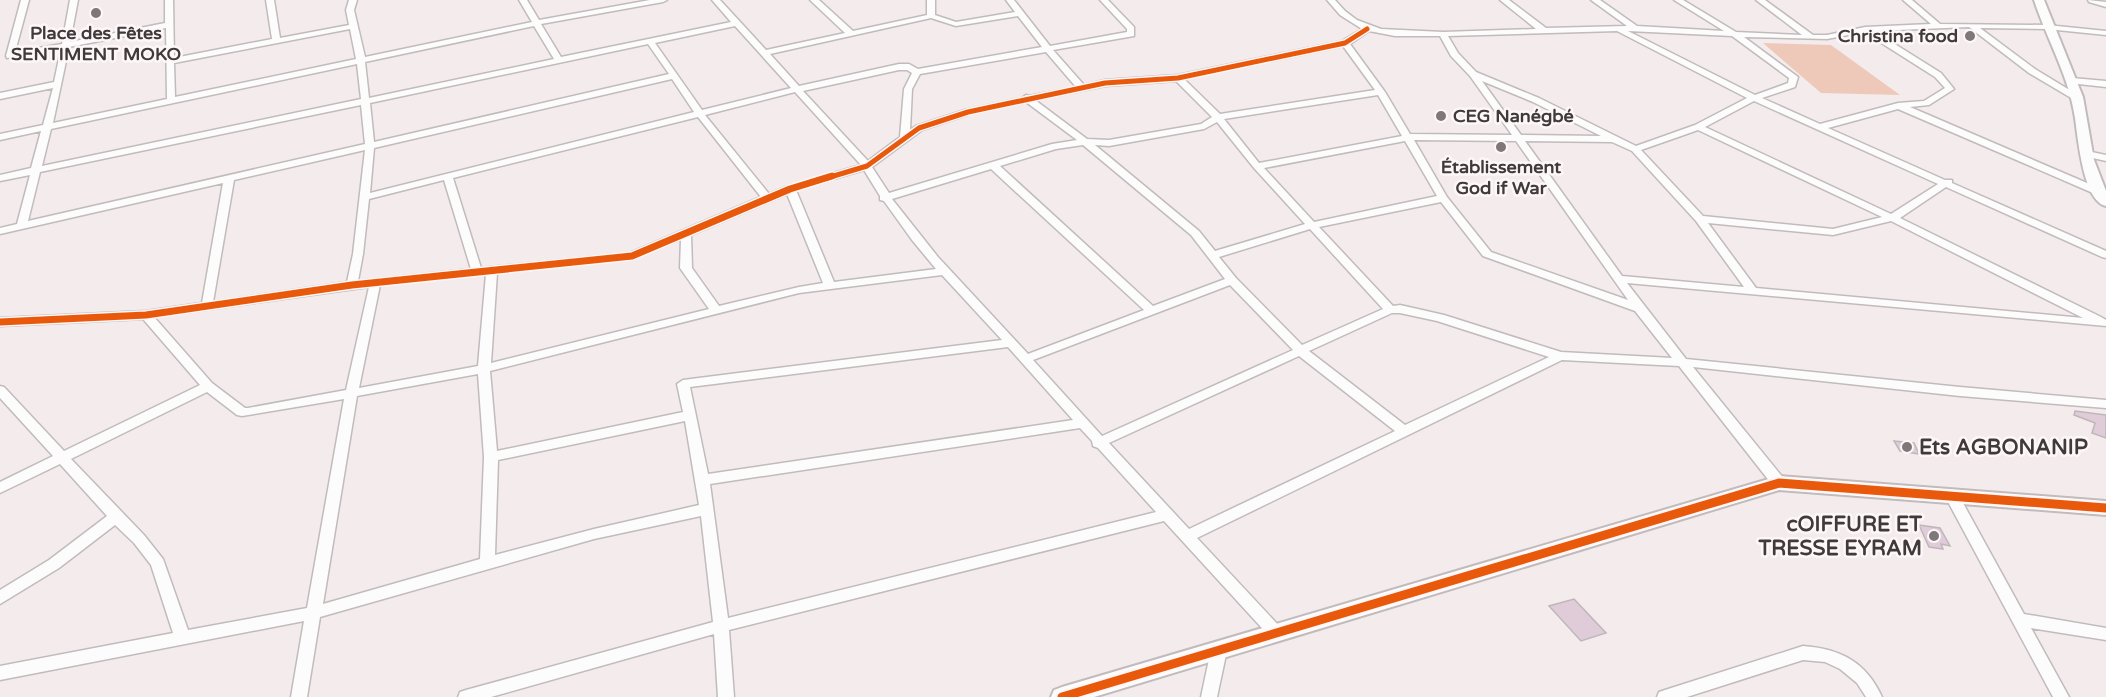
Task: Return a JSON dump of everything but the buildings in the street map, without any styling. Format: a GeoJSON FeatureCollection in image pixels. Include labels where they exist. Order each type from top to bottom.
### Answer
{"type":"FeatureCollection","features":[{"type":"Feature","properties":{"kind":"street"},"geometry":{"type":"LineString","coordinates":[[25,0],[9,56],[170,25]]}},
{"type":"Feature","properties":{"kind":"street"},"geometry":{"type":"LineString","coordinates":[[22,224],[58,84],[74,0]]}},
{"type":"Feature","properties":{"kind":"street"},"geometry":{"type":"LineString","coordinates":[[169,0],[171,101]]}},
{"type":"Feature","properties":{"kind":"street"},"geometry":{"type":"LineString","coordinates":[[270,0],[276,41]]}},
{"type":"Feature","properties":{"kind":"street"},"geometry":{"type":"LineString","coordinates":[[352,285],[366,197],[370,144],[361,60],[350,10],[353,0]]}},
{"type":"Feature","properties":{"kind":"street"},"geometry":{"type":"LineString","coordinates":[[523,0],[558,59]]}},
{"type":"Feature","properties":{"kind":"street"},"geometry":{"type":"LineString","coordinates":[[617,0],[623,8]]}},
{"type":"Feature","properties":{"kind":"street"},"geometry":{"type":"LineString","coordinates":[[0,137],[536,23],[663,0]]}},
{"type":"Feature","properties":{"kind":"street"},"geometry":{"type":"LineString","coordinates":[[716,0],[867,166],[884,198],[944,271],[1098,442],[1276,633]]}},
{"type":"Feature","properties":{"kind":"street"},"geometry":{"type":"LineString","coordinates":[[814,0],[850,33]]}},
{"type":"Feature","properties":{"kind":"street"},"geometry":{"type":"LineString","coordinates":[[930,0],[931,16]]}},
{"type":"Feature","properties":{"kind":"street"},"geometry":{"type":"LineString","coordinates":[[1010,0],[1061,66],[1081,87]]}},
{"type":"Feature","properties":{"kind":"street"},"geometry":{"type":"LineString","coordinates":[[1104,0],[1110,0]]}},
{"type":"Feature","properties":{"kind":"street"},"geometry":{"type":"LineString","coordinates":[[366,197],[798,89],[899,67],[909,67],[917,72],[1131,34],[1128,25],[1104,0]]}},
{"type":"Feature","properties":{"kind":"street"},"geometry":{"type":"LineString","coordinates":[[1331,0],[1342,15],[1367,29],[1443,33],[1635,28],[1810,37],[1865,29],[1971,25],[2047,27],[2106,33]]}},
{"type":"Feature","properties":{"kind":"street"},"geometry":{"type":"LineString","coordinates":[[1504,0],[1542,29]]}},
{"type":"Feature","properties":{"kind":"street"},"geometry":{"type":"LineString","coordinates":[[1595,0],[1635,28]]}},
{"type":"Feature","properties":{"kind":"street"},"geometry":{"type":"LineString","coordinates":[[1635,149],[1698,127],[1754,98],[1792,85],[1794,77],[1733,33],[1678,0]]}},
{"type":"Feature","properties":{"kind":"street"},"geometry":{"type":"LineString","coordinates":[[1760,0],[1810,37]]}},
{"type":"Feature","properties":{"kind":"street"},"geometry":{"type":"LineString","coordinates":[[1907,0],[1937,26]]}},
{"type":"Feature","properties":{"kind":"street"},"geometry":{"type":"LineString","coordinates":[[2039,0],[2047,27],[2078,99],[2087,154],[2097,191],[2106,202]]}},
{"type":"Feature","properties":{"kind":"street"},"geometry":{"type":"LineString","coordinates":[[2092,0],[2106,4]]}},
{"type":"Feature","properties":{"kind":"street"},"geometry":{"type":"LineString","coordinates":[[764,53],[931,16],[956,24],[1021,13]]}},
{"type":"Feature","properties":{"kind":"street"},"geometry":{"type":"LineString","coordinates":[[0,178],[737,23]]}},
{"type":"Feature","properties":{"kind":"street"},"geometry":{"type":"LineString","coordinates":[[1971,25],[2032,71],[2078,99]]}},
{"type":"Feature","properties":{"kind":"street"},"geometry":{"type":"LineString","coordinates":[[170,61],[355,26]]}},
{"type":"Feature","properties":{"kind":"street"},"geometry":{"type":"LineString","coordinates":[[1616,28],[1754,98],[1948,182],[2106,255]]}},
{"type":"Feature","properties":{"kind":"street"},"geometry":{"type":"LineString","coordinates":[[0,322],[146,315],[352,285],[632,256],[790,189],[867,166],[925,125],[1026,98],[1081,87],[1179,78],[1345,43],[1367,29]]}},
{"type":"Feature","properties":{"kind":"street"},"geometry":{"type":"LineString","coordinates":[[1822,126],[1898,106],[1926,103],[1948,93],[1949,86],[1938,75],[1865,29]]}},
{"type":"Feature","properties":{"kind":"street"},"geometry":{"type":"LineString","coordinates":[[1443,33],[1454,54],[1473,74],[1639,308],[1779,483]]}},
{"type":"Feature","properties":{"kind":"street"},"geometry":{"type":"LineString","coordinates":[[650,41],[700,114],[767,198]]}},
{"type":"Feature","properties":{"kind":"street"},"geometry":{"type":"LineString","coordinates":[[1345,43],[1381,92],[1443,198],[1487,254],[1639,308]]}},
{"type":"Feature","properties":{"kind":"street"},"geometry":{"type":"LineString","coordinates":[[905,137],[908,88],[917,72]]}},
{"type":"Feature","properties":{"kind":"street"},"geometry":{"type":"LineString","coordinates":[[1473,74],[1536,100],[1635,149],[1700,219],[1751,289]]}},
{"type":"Feature","properties":{"kind":"street"},"geometry":{"type":"LineString","coordinates":[[0,231],[22,224],[673,76]]}},
{"type":"Feature","properties":{"kind":"street"},"geometry":{"type":"LineString","coordinates":[[1179,78],[1218,117],[1257,166],[1389,310]]}},
{"type":"Feature","properties":{"kind":"street"},"geometry":{"type":"LineString","coordinates":[[2072,81],[2106,84]]}},
{"type":"Feature","properties":{"kind":"street"},"geometry":{"type":"LineString","coordinates":[[0,96],[58,84]]}},
{"type":"Feature","properties":{"kind":"street"},"geometry":{"type":"LineString","coordinates":[[884,198],[1055,146],[1085,142],[1109,143],[1204,126],[1218,117],[1381,92]]}},
{"type":"Feature","properties":{"kind":"street"},"geometry":{"type":"LineString","coordinates":[[1026,98],[1174,214],[1195,233],[1232,280],[1302,352],[1405,432]]}},
{"type":"Feature","properties":{"kind":"street"},"geometry":{"type":"LineString","coordinates":[[1898,106],[2097,191]]}},
{"type":"Feature","properties":{"kind":"street"},"geometry":{"type":"LineString","coordinates":[[1698,127],[1893,218],[2104,324]]}},
{"type":"Feature","properties":{"kind":"street"},"geometry":{"type":"LineString","coordinates":[[1257,166],[1409,137],[1614,139]]}},
{"type":"Feature","properties":{"kind":"street"},"geometry":{"type":"LineString","coordinates":[[2087,154],[2106,158]]}},
{"type":"Feature","properties":{"kind":"street"},"geometry":{"type":"LineString","coordinates":[[993,165],[1152,311]]}},
{"type":"Feature","properties":{"kind":"street"},"geometry":{"type":"LineString","coordinates":[[448,177],[477,272]]}},
{"type":"Feature","properties":{"kind":"street"},"geometry":{"type":"LineString","coordinates":[[207,305],[229,178]]}},
{"type":"Feature","properties":{"kind":"street"},"geometry":{"type":"LineString","coordinates":[[1700,219],[1833,232],[1893,218],[1948,182]]}},
{"type":"Feature","properties":{"kind":"street"},"geometry":{"type":"LineString","coordinates":[[790,189],[830,286]]}},
{"type":"Feature","properties":{"kind":"street"},"geometry":{"type":"LineString","coordinates":[[1213,255],[1313,225],[1443,198]]}},
{"type":"Feature","properties":{"kind":"street"},"geometry":{"type":"LineString","coordinates":[[686,232],[686,268],[716,310]]}},
{"type":"Feature","properties":{"kind":"street"},"geometry":{"type":"LineString","coordinates":[[487,563],[491,457],[484,369],[492,271]]}},
{"type":"Feature","properties":{"kind":"street"},"geometry":{"type":"LineString","coordinates":[[146,315],[208,386],[242,411],[248,412],[484,369],[749,301],[830,286],[944,271]]}},
{"type":"Feature","properties":{"kind":"street"},"geometry":{"type":"LineString","coordinates":[[1620,279],[1751,289],[1987,315],[2104,324]]}},
{"type":"Feature","properties":{"kind":"street"},"geometry":{"type":"LineString","coordinates":[[1025,359],[1232,280]]}},
{"type":"Feature","properties":{"kind":"street"},"geometry":{"type":"LineString","coordinates":[[298,697],[351,395],[375,284]]}},
{"type":"Feature","properties":{"kind":"street"},"geometry":{"type":"LineString","coordinates":[[1098,442],[1302,352],[1389,310],[1400,309],[1440,318],[1560,356],[1621,357],[1680,362],[2003,397],[2106,404]]}},
{"type":"Feature","properties":{"kind":"street"},"geometry":{"type":"LineString","coordinates":[[726,697],[721,626],[707,509],[683,384],[1010,343]]}},
{"type":"Feature","properties":{"kind":"street"},"geometry":{"type":"LineString","coordinates":[[1186,537],[1560,356]]}},
{"type":"Feature","properties":{"kind":"street"},"geometry":{"type":"LineString","coordinates":[[0,488],[208,386]]}},
{"type":"Feature","properties":{"kind":"street"},"geometry":{"type":"LineString","coordinates":[[0,390],[116,517],[139,539],[158,563],[182,636]]}},
{"type":"Feature","properties":{"kind":"street"},"geometry":{"type":"LineString","coordinates":[[491,457],[690,415]]}},
{"type":"Feature","properties":{"kind":"street"},"geometry":{"type":"LineString","coordinates":[[702,480],[1081,423]]}},
{"type":"Feature","properties":{"kind":"street"},"geometry":{"type":"LineString","coordinates":[[1062,697],[1779,483],[2106,508]]}},
{"type":"Feature","properties":{"kind":"street"},"geometry":{"type":"LineString","coordinates":[[1953,498],[2061,697]]}},
{"type":"Feature","properties":{"kind":"street"},"geometry":{"type":"LineString","coordinates":[[0,673],[182,636],[312,613],[594,534],[707,509]]}},
{"type":"Feature","properties":{"kind":"street"},"geometry":{"type":"LineString","coordinates":[[466,697],[721,626],[1165,515]]}},
{"type":"Feature","properties":{"kind":"street"},"geometry":{"type":"LineString","coordinates":[[0,598],[54,564],[116,517]]}},
{"type":"Feature","properties":{"kind":"street"},"geometry":{"type":"LineString","coordinates":[[2017,619],[2106,634]]}},
{"type":"Feature","properties":{"kind":"street"},"geometry":{"type":"LineString","coordinates":[[1209,697],[1219,650]]}},
{"type":"Feature","properties":{"kind":"street"},"geometry":{"type":"LineString","coordinates":[[1665,697],[1803,653],[1820,653],[1839,659],[1856,670],[1869,684],[1875,697]]}},
{"type":"Feature","properties":{"kind":"shaded area"},"geometry":{"type":"Polygon","coordinates":[[[1763,43],[1831,45],[1900,95],[1821,93],[1763,43]]]}},
{"type":"Feature","properties":{"kind":"cycle path"},"geometry":{"type":"LineString","coordinates":[[0,322],[146,315],[352,285],[632,256],[790,189],[867,166],[919,128],[968,112],[1105,83],[1178,78],[1345,43],[1367,29]]}},
{"type":"Feature","properties":{"kind":"cycle path"},"geometry":{"type":"LineString","coordinates":[[1062,697],[1779,483],[2106,508]]}},
{"type":"Feature","properties":{"kind":"place","name":"Place des Fêtes SENTIMENT MOKO"},"geometry":{"type":"Point","coordinates":[96,13]}},
{"type":"Feature","properties":{"kind":"place","name":"Christina food"},"geometry":{"type":"Point","coordinates":[1970,36]}},
{"type":"Feature","properties":{"kind":"place","name":"CEG Nanégbé"},"geometry":{"type":"Point","coordinates":[1441,116]}},
{"type":"Feature","properties":{"kind":"place","name":"Établissement God if War"},"geometry":{"type":"Point","coordinates":[1501,147]}},
{"type":"Feature","properties":{"kind":"place","name":"Ets AGBONANIP"},"geometry":{"type":"Point","coordinates":[1907,447]}},
{"type":"Feature","properties":{"kind":"place","name":"cOIFFURE ET TRESSE EYRAM"},"geometry":{"type":"Point","coordinates":[1934,536]}}]}
